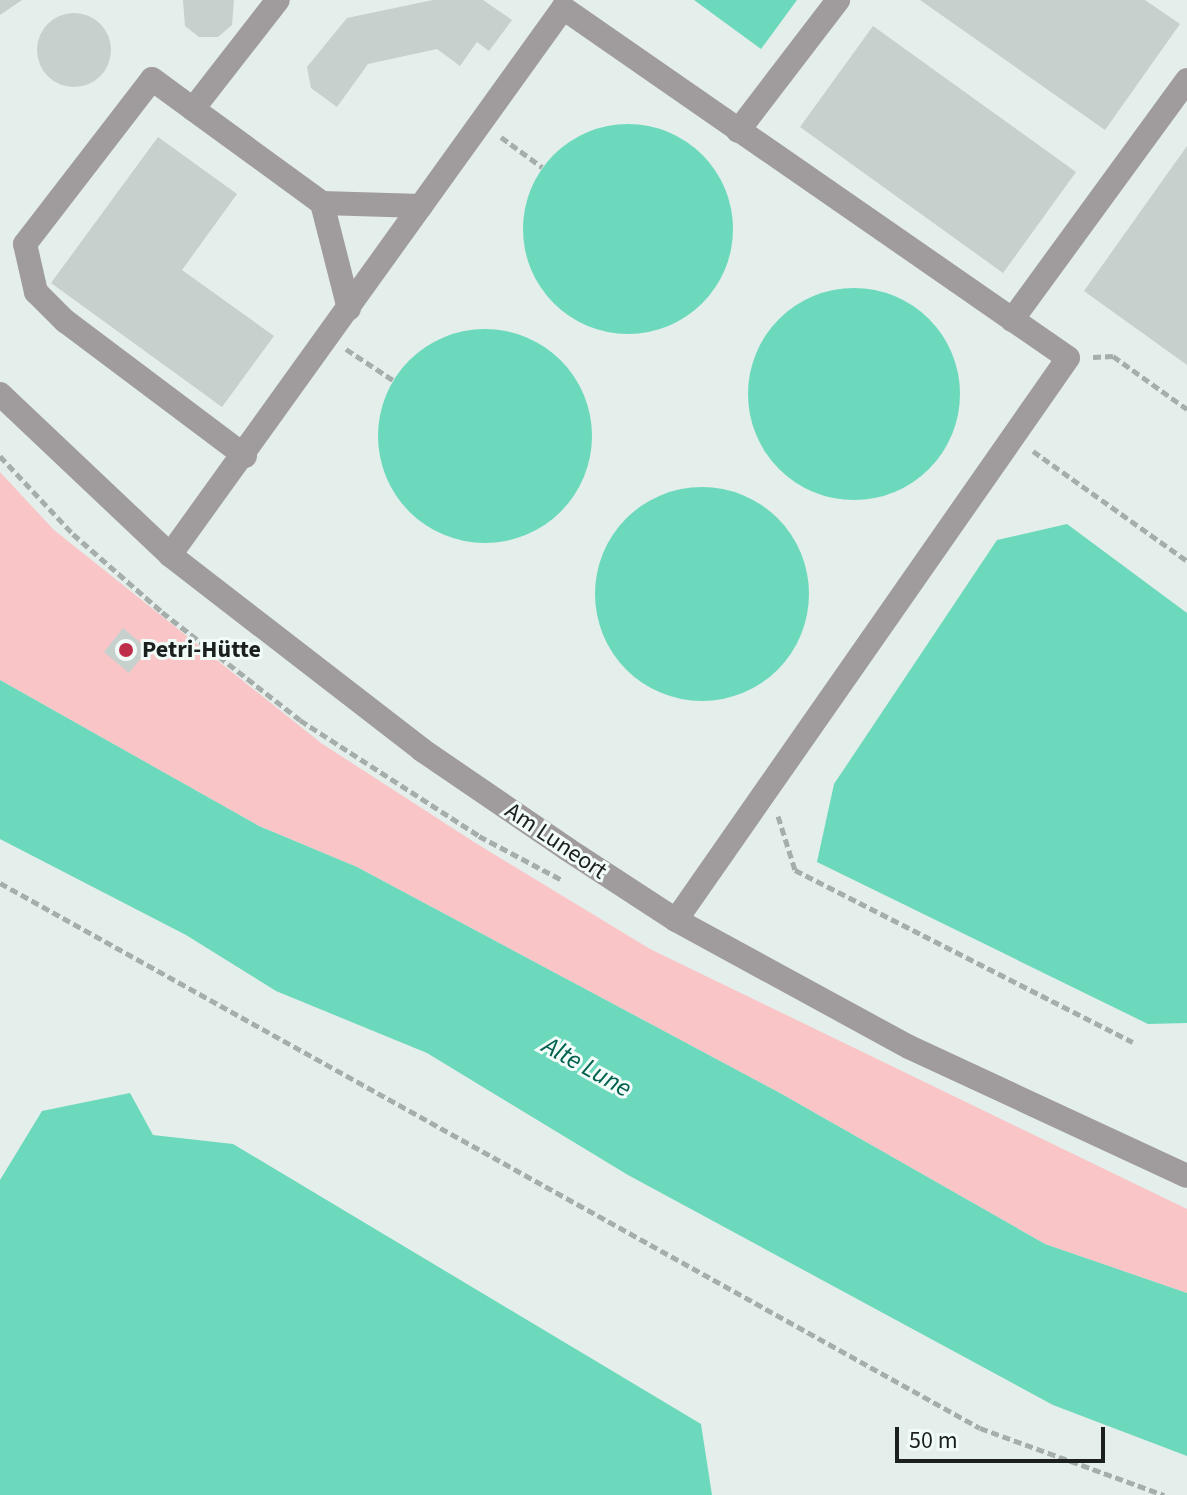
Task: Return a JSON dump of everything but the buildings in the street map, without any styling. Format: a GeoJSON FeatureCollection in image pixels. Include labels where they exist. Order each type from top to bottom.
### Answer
{"type":"FeatureCollection","features":[{"type":"Feature","properties":{"kind":"street"},"geometry":{"type":"LineString","coordinates":[[193,109],[278,0]]}},
{"type":"Feature","properties":{"kind":"street"},"geometry":{"type":"LineString","coordinates":[[738,131],[838,0]]}},
{"type":"Feature","properties":{"kind":"street"},"geometry":{"type":"LineString","coordinates":[[170,555],[245,456],[481,122],[558,4],[1068,358],[676,920]]}},
{"type":"Feature","properties":{"kind":"street"},"geometry":{"type":"LineString","coordinates":[[245,456],[65,321],[36,292],[25,244],[152,79],[322,203],[421,206]]}},
{"type":"Feature","properties":{"kind":"street"},"geometry":{"type":"LineString","coordinates":[[1012,320],[1187,80]]}},
{"type":"Feature","properties":{"kind":"street"},"geometry":{"type":"LineString","coordinates":[[322,203],[349,309]]}},
{"type":"Feature","properties":{"kind":"street","name":"Am Luneort"},"geometry":{"type":"LineString","coordinates":[[0,394],[170,555],[422,750],[676,920],[909,1047],[1187,1176]]}},
{"type":"Feature","properties":{"kind":"path"},"geometry":{"type":"LineString","coordinates":[[481,122],[542,167]]}},
{"type":"Feature","properties":{"kind":"path"},"geometry":{"type":"LineString","coordinates":[[328,338],[393,380]]}},
{"type":"Feature","properties":{"kind":"path"},"geometry":{"type":"LineString","coordinates":[[1068,358],[1113,356],[1187,409]]}},
{"type":"Feature","properties":{"kind":"path"},"geometry":{"type":"LineString","coordinates":[[1013,437],[1187,561]]}},
{"type":"Feature","properties":{"kind":"path"},"geometry":{"type":"LineString","coordinates":[[768,784],[795,870],[1133,1042]]}},
{"type":"Feature","properties":{"kind":"path"},"geometry":{"type":"LineString","coordinates":[[0,883],[980,1428],[1164,1495]]}},
{"type":"Feature","properties":{"kind":"shaded area"},"geometry":{"type":"Polygon","coordinates":[[[0,472],[54,530],[321,743],[474,842],[650,949],[1187,1209],[1187,1293],[1045,1244],[780,1093],[357,867],[259,826],[0,680],[0,472]]]}},
{"type":"Feature","properties":{"kind":"water"},"geometry":{"type":"Polygon","coordinates":[[[694,0],[797,0],[761,49],[694,0]]]}},
{"type":"Feature","properties":{"kind":"water"},"geometry":{"type":"Polygon","coordinates":[[[628,124],[668,132],[687,141],[703,154],[716,170],[725,189],[733,229],[725,269],[716,288],[703,304],[687,317],[668,326],[628,334],[588,326],[569,317],[553,304],[540,288],[531,269],[523,229],[531,189],[540,170],[553,154],[569,141],[588,132],[628,124]]]}},
{"type":"Feature","properties":{"kind":"water"},"geometry":{"type":"Polygon","coordinates":[[[854,288],[895,296],[929,319],[952,353],[960,394],[952,435],[929,469],[895,492],[854,500],[813,492],[779,469],[756,435],[748,394],[756,353],[779,319],[813,296],[854,288]]]}},
{"type":"Feature","properties":{"kind":"water"},"geometry":{"type":"Polygon","coordinates":[[[485,329],[526,337],[561,360],[584,395],[592,436],[584,477],[561,512],[526,535],[485,543],[444,535],[409,512],[386,477],[378,436],[386,395],[409,360],[444,337],[485,329]]]}},
{"type":"Feature","properties":{"kind":"water"},"geometry":{"type":"Polygon","coordinates":[[[702,487],[743,495],[777,519],[801,553],[809,594],[801,635],[777,669],[743,693],[702,701],[661,693],[627,669],[603,635],[595,594],[603,553],[627,519],[661,495],[702,487]]]}},
{"type":"Feature","properties":{"kind":"water"},"geometry":{"type":"Polygon","coordinates":[[[1067,524],[1187,613],[1187,1023],[1148,1024],[817,862],[834,784],[997,540],[1067,524]]]}},
{"type":"Feature","properties":{"kind":"water","name":"Alte Lune"},"geometry":{"type":"Polygon","coordinates":[[[0,680],[259,826],[357,867],[780,1093],[1045,1244],[1187,1293],[1187,1456],[1053,1405],[628,1175],[427,1053],[276,991],[186,935],[0,839],[0,680]]]}},
{"type":"Feature","properties":{"kind":"water"},"geometry":{"type":"Polygon","coordinates":[[[130,1093],[153,1135],[233,1144],[701,1424],[712,1495],[0,1495],[0,1180],[42,1111],[130,1093]]]}},
{"type":"Feature","properties":{"kind":"place","name":"Petri-Hütte"},"geometry":{"type":"Point","coordinates":[126,650]}}]}
